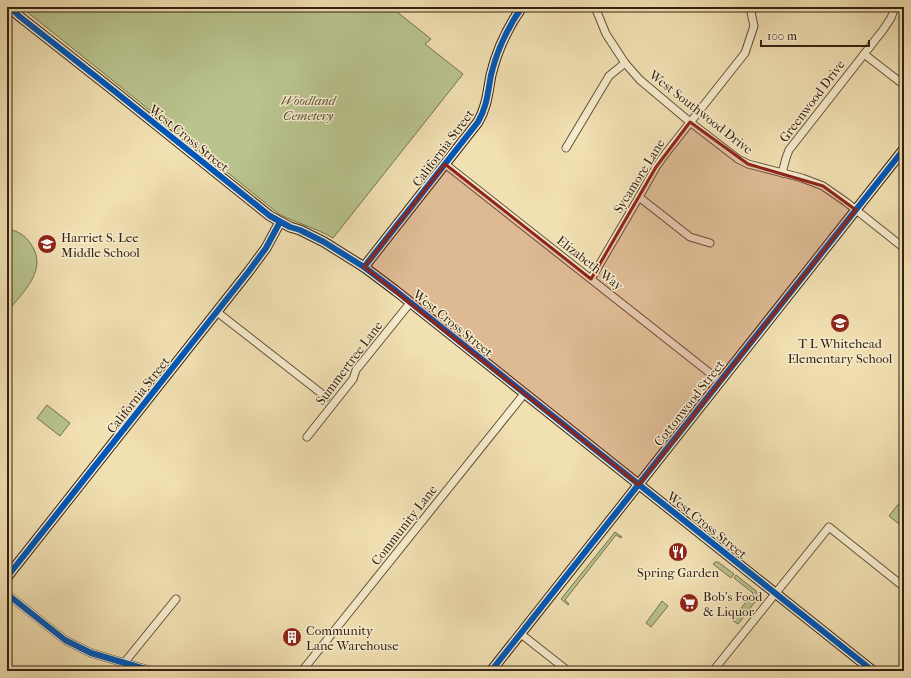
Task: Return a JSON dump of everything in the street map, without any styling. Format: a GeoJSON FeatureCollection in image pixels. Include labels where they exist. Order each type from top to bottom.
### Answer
{"type":"FeatureCollection","features":[{"type":"Feature","properties":{"kind":"street","name":"West Cross Street"},"geometry":{"type":"LineString","coordinates":[[10,7],[19,16],[270,216],[290,227],[311,235],[364,267],[871,670]]}},
{"type":"Feature","properties":{"kind":"street","name":"California Street"},"geometry":{"type":"LineString","coordinates":[[364,267],[482,116],[497,55],[510,25],[522,7]]}},
{"type":"Feature","properties":{"kind":"street","name":"West Southwood Drive"},"geometry":{"type":"LineString","coordinates":[[595,7],[606,34],[625,63],[640,80],[690,122],[738,159],[748,164],[802,178],[823,186],[904,248]]}},
{"type":"Feature","properties":{"kind":"street","name":"Sycamore Lane"},"geometry":{"type":"LineString","coordinates":[[591,279],[656,167],[745,53],[754,26],[750,7]]}},
{"type":"Feature","properties":{"kind":"street","name":"Greenwood Drive"},"geometry":{"type":"LineString","coordinates":[[782,173],[789,150],[883,30],[891,18],[895,7]]}},
{"type":"Feature","properties":{"kind":"street"},"geometry":{"type":"LineString","coordinates":[[864,54],[904,85]]}},
{"type":"Feature","properties":{"kind":"street"},"geometry":{"type":"LineString","coordinates":[[566,148],[609,76],[625,63]]}},
{"type":"Feature","properties":{"kind":"street","name":"Cottonwood Street"},"geometry":{"type":"LineString","coordinates":[[491,671],[904,149]]}},
{"type":"Feature","properties":{"kind":"street","name":"Elizabeth Way"},"geometry":{"type":"LineString","coordinates":[[445,164],[720,381]]}},
{"type":"Feature","properties":{"kind":"street"},"geometry":{"type":"LineString","coordinates":[[639,197],[690,238],[710,243]]}},
{"type":"Feature","properties":{"kind":"street","name":"California Street"},"geometry":{"type":"LineString","coordinates":[[7,577],[259,259],[280,222]]}},
{"type":"Feature","properties":{"kind":"street","name":"Summertree Lane"},"geometry":{"type":"LineString","coordinates":[[307,437],[353,379],[356,370],[410,303]]}},
{"type":"Feature","properties":{"kind":"street"},"geometry":{"type":"LineString","coordinates":[[217,312],[326,396]]}},
{"type":"Feature","properties":{"kind":"street","name":"Community Lane"},"geometry":{"type":"LineString","coordinates":[[302,671],[524,394]]}},
{"type":"Feature","properties":{"kind":"street"},"geometry":{"type":"LineString","coordinates":[[713,671],[829,527],[904,587]]}},
{"type":"Feature","properties":{"kind":"street"},"geometry":{"type":"LineString","coordinates":[[7,594],[65,640],[91,653],[152,671]]}},
{"type":"Feature","properties":{"kind":"street"},"geometry":{"type":"LineString","coordinates":[[124,663],[176,599]]}},
{"type":"Feature","properties":{"kind":"street"},"geometry":{"type":"LineString","coordinates":[[521,634],[568,671]]}},
{"type":"Feature","properties":{"kind":"highlighted area"},"geometry":{"type":"Polygon","coordinates":[[[690,122],[748,164],[823,186],[856,210],[639,485],[364,267],[445,164],[591,279],[656,167],[690,122]]]}},
{"type":"Feature","properties":{"kind":"green space","name":"Woodland Cemetery"},"geometry":{"type":"Polygon","coordinates":[[[21,7],[391,7],[431,39],[425,44],[463,74],[333,238],[279,214],[21,7]]]}},
{"type":"Feature","properties":{"kind":"green space"},"geometry":{"type":"Polygon","coordinates":[[[7,229],[20,233],[28,240],[35,253],[37,262],[32,280],[7,312],[7,229]]]}},
{"type":"Feature","properties":{"kind":"green space"},"geometry":{"type":"Polygon","coordinates":[[[47,405],[70,423],[60,436],[37,418],[47,405]]]}},
{"type":"Feature","properties":{"kind":"green space"},"geometry":{"type":"Polygon","coordinates":[[[904,497],[904,528],[889,516],[904,497]]]}},
{"type":"Feature","properties":{"kind":"green space"},"geometry":{"type":"Polygon","coordinates":[[[615,532],[622,537],[621,538],[616,535],[565,600],[569,604],[568,605],[561,599],[615,532]]]}},
{"type":"Feature","properties":{"kind":"green space"},"geometry":{"type":"Polygon","coordinates":[[[718,562],[734,574],[731,578],[713,564],[718,562]]]}},
{"type":"Feature","properties":{"kind":"green space"},"geometry":{"type":"Polygon","coordinates":[[[736,575],[756,591],[758,595],[758,598],[738,624],[732,620],[753,593],[734,578],[736,575]]]}},
{"type":"Feature","properties":{"kind":"green space"},"geometry":{"type":"Polygon","coordinates":[[[662,601],[668,606],[651,627],[646,623],[662,601]]]}},
{"type":"Feature","properties":{"kind":"cycle path"},"geometry":{"type":"LineString","coordinates":[[10,7],[19,16],[270,216],[290,227],[300,230],[324,242],[364,267],[396,291],[873,671]]}},
{"type":"Feature","properties":{"kind":"cycle path"},"geometry":{"type":"LineString","coordinates":[[364,267],[478,122],[485,105],[493,66],[508,31],[522,7]]}},
{"type":"Feature","properties":{"kind":"cycle path"},"geometry":{"type":"LineString","coordinates":[[491,671],[904,149]]}},
{"type":"Feature","properties":{"kind":"cycle path"},"geometry":{"type":"LineString","coordinates":[[7,577],[249,271],[266,248],[280,222]]}},
{"type":"Feature","properties":{"kind":"cycle path"},"geometry":{"type":"LineString","coordinates":[[7,594],[65,640],[91,653],[152,671]]}},
{"type":"Feature","properties":{"kind":"place","name":"Harriet S. Lee Middle School"},"geometry":{"type":"Point","coordinates":[47,244]}},
{"type":"Feature","properties":{"kind":"place","name":"T L Whitehead Elementary School"},"geometry":{"type":"Point","coordinates":[840,323]}},
{"type":"Feature","properties":{"kind":"place","name":"Spring Garden"},"geometry":{"type":"Point","coordinates":[678,552]}},
{"type":"Feature","properties":{"kind":"place","name":"Bob's Food & Liquor"},"geometry":{"type":"Point","coordinates":[689,603]}},
{"type":"Feature","properties":{"kind":"place","name":"Community Lane Warehouse"},"geometry":{"type":"Point","coordinates":[292,637]}}]}
